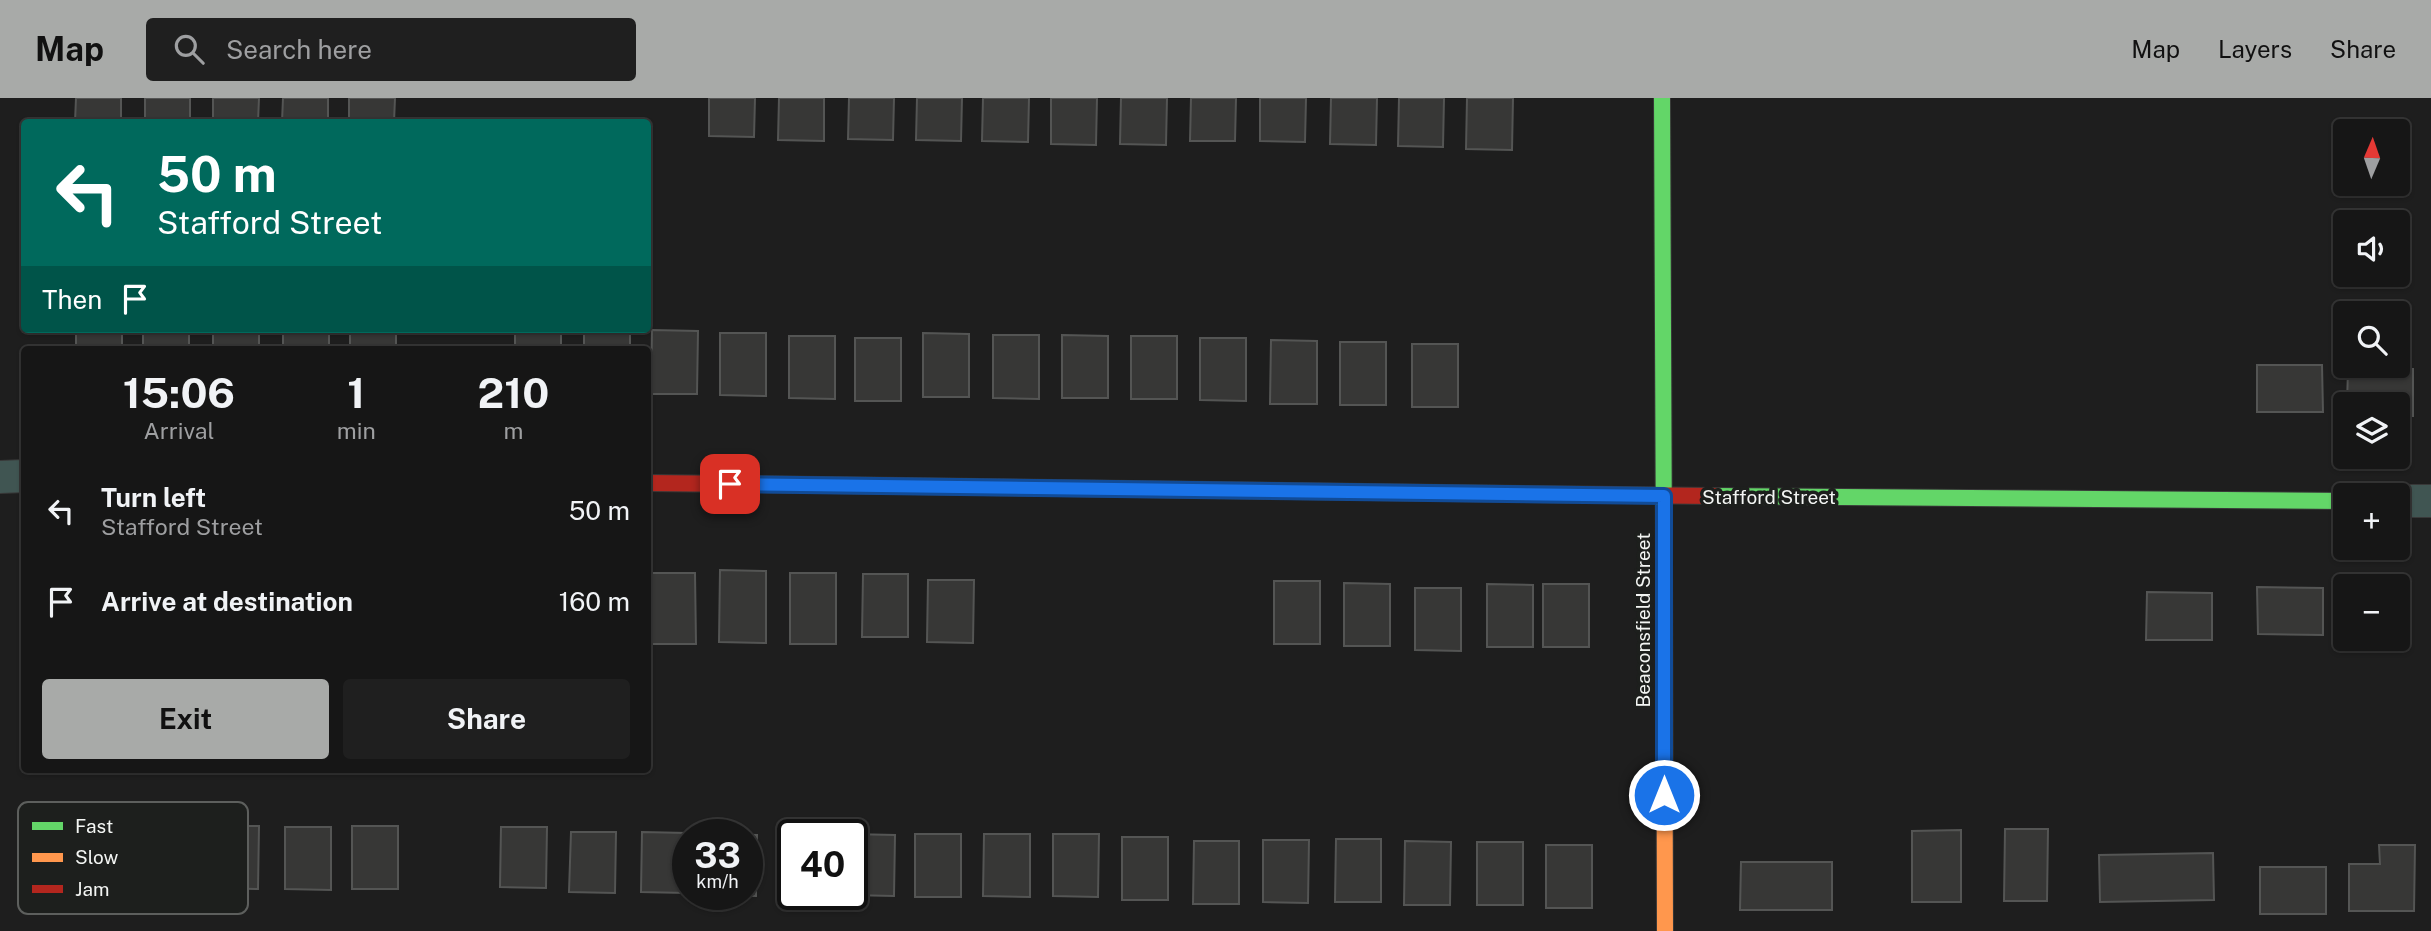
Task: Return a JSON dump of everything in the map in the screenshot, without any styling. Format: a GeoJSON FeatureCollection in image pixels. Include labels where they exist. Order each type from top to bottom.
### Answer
{"type":"FeatureCollection","features":[{"type":"Feature","properties":{"kind":"street","name":"Beaconsfield Street"},"geometry":{"type":"LineString","coordinates":[[1662,98],[1665,931]]}},
{"type":"Feature","properties":{"kind":"street"},"geometry":{"type":"LineString","coordinates":[[0,477],[21,476]]}},
{"type":"Feature","properties":{"kind":"street","name":"Stafford Street"},"geometry":{"type":"LineString","coordinates":[[651,483],[1664,496],[2333,501]]}},
{"type":"Feature","properties":{"kind":"street"},"geometry":{"type":"LineString","coordinates":[[2410,501],[2431,501]]}},
{"type":"Feature","properties":{"kind":"building"},"geometry":{"type":"Polygon","coordinates":[[[76,98],[121,98],[121,119],[75,119],[76,98]]]}},
{"type":"Feature","properties":{"kind":"building"},"geometry":{"type":"Polygon","coordinates":[[[145,98],[190,98],[190,119],[145,119],[145,98]]]}},
{"type":"Feature","properties":{"kind":"building"},"geometry":{"type":"Polygon","coordinates":[[[213,98],[259,98],[258,119],[213,119],[213,98]]]}},
{"type":"Feature","properties":{"kind":"building"},"geometry":{"type":"Polygon","coordinates":[[[283,98],[328,98],[328,119],[282,119],[283,98]]]}},
{"type":"Feature","properties":{"kind":"building"},"geometry":{"type":"Polygon","coordinates":[[[349,98],[395,98],[394,119],[349,119],[349,98]]]}},
{"type":"Feature","properties":{"kind":"building"},"geometry":{"type":"Polygon","coordinates":[[[709,98],[755,98],[754,137],[709,136],[709,98]]]}},
{"type":"Feature","properties":{"kind":"building"},"geometry":{"type":"Polygon","coordinates":[[[779,98],[824,98],[824,141],[778,140],[779,98]]]}},
{"type":"Feature","properties":{"kind":"building"},"geometry":{"type":"Polygon","coordinates":[[[849,98],[894,98],[893,140],[848,139],[849,98]]]}},
{"type":"Feature","properties":{"kind":"building"},"geometry":{"type":"Polygon","coordinates":[[[917,98],[962,98],[961,141],[916,140],[917,98]]]}},
{"type":"Feature","properties":{"kind":"building"},"geometry":{"type":"Polygon","coordinates":[[[983,98],[1029,98],[1028,142],[982,141],[983,98]]]}},
{"type":"Feature","properties":{"kind":"building"},"geometry":{"type":"Polygon","coordinates":[[[1051,98],[1097,98],[1096,145],[1051,144],[1051,98]]]}},
{"type":"Feature","properties":{"kind":"building"},"geometry":{"type":"Polygon","coordinates":[[[1121,98],[1167,98],[1166,145],[1120,144],[1121,98]]]}},
{"type":"Feature","properties":{"kind":"building"},"geometry":{"type":"Polygon","coordinates":[[[1191,98],[1236,98],[1235,141],[1190,141],[1191,98]]]}},
{"type":"Feature","properties":{"kind":"building"},"geometry":{"type":"Polygon","coordinates":[[[1260,98],[1306,98],[1305,142],[1260,141],[1260,98]]]}},
{"type":"Feature","properties":{"kind":"building"},"geometry":{"type":"Polygon","coordinates":[[[1331,98],[1377,98],[1376,145],[1330,144],[1331,98]]]}},
{"type":"Feature","properties":{"kind":"building"},"geometry":{"type":"Polygon","coordinates":[[[1399,98],[1444,98],[1443,147],[1398,146],[1399,98]]]}},
{"type":"Feature","properties":{"kind":"building"},"geometry":{"type":"Polygon","coordinates":[[[1467,98],[1513,98],[1512,150],[1466,149],[1467,98]]]}},
{"type":"Feature","properties":{"kind":"building"},"geometry":{"type":"Polygon","coordinates":[[[652,330],[698,331],[697,394],[651,394],[652,330]]]}},
{"type":"Feature","properties":{"kind":"building"},"geometry":{"type":"Polygon","coordinates":[[[76,333],[122,333],[122,346],[76,346],[76,333]]]}},
{"type":"Feature","properties":{"kind":"building"},"geometry":{"type":"Polygon","coordinates":[[[143,333],[189,333],[189,346],[143,346],[143,333]]]}},
{"type":"Feature","properties":{"kind":"building"},"geometry":{"type":"Polygon","coordinates":[[[213,333],[259,333],[259,346],[213,346],[213,333]]]}},
{"type":"Feature","properties":{"kind":"building"},"geometry":{"type":"Polygon","coordinates":[[[283,333],[329,333],[329,346],[283,346],[283,333]]]}},
{"type":"Feature","properties":{"kind":"building"},"geometry":{"type":"Polygon","coordinates":[[[350,333],[396,333],[396,346],[350,346],[350,333]]]}},
{"type":"Feature","properties":{"kind":"building"},"geometry":{"type":"Polygon","coordinates":[[[515,333],[561,333],[561,346],[515,346],[515,333]]]}},
{"type":"Feature","properties":{"kind":"building"},"geometry":{"type":"Polygon","coordinates":[[[584,333],[630,333],[630,346],[584,346],[584,333]]]}},
{"type":"Feature","properties":{"kind":"building"},"geometry":{"type":"Polygon","coordinates":[[[720,333],[766,333],[766,396],[720,395],[720,333]]]}},
{"type":"Feature","properties":{"kind":"building"},"geometry":{"type":"Polygon","coordinates":[[[923,333],[969,334],[969,397],[923,397],[923,333]]]}},
{"type":"Feature","properties":{"kind":"building"},"geometry":{"type":"Polygon","coordinates":[[[993,335],[1039,335],[1039,399],[993,398],[993,335]]]}},
{"type":"Feature","properties":{"kind":"building"},"geometry":{"type":"Polygon","coordinates":[[[1062,335],[1108,336],[1108,398],[1062,398],[1062,335]]]}},
{"type":"Feature","properties":{"kind":"building"},"geometry":{"type":"Polygon","coordinates":[[[789,336],[835,336],[835,399],[789,398],[789,336]]]}},
{"type":"Feature","properties":{"kind":"building"},"geometry":{"type":"Polygon","coordinates":[[[1131,336],[1177,336],[1177,399],[1131,399],[1131,336]]]}},
{"type":"Feature","properties":{"kind":"building"},"geometry":{"type":"Polygon","coordinates":[[[855,338],[901,338],[901,401],[855,401],[855,338]]]}},
{"type":"Feature","properties":{"kind":"building"},"geometry":{"type":"Polygon","coordinates":[[[1200,338],[1246,338],[1246,401],[1200,400],[1200,338]]]}},
{"type":"Feature","properties":{"kind":"building"},"geometry":{"type":"Polygon","coordinates":[[[1271,340],[1317,341],[1317,404],[1270,404],[1271,340]]]}},
{"type":"Feature","properties":{"kind":"building"},"geometry":{"type":"Polygon","coordinates":[[[1340,342],[1386,342],[1386,405],[1340,405],[1340,342]]]}},
{"type":"Feature","properties":{"kind":"building"},"geometry":{"type":"Polygon","coordinates":[[[1412,344],[1458,344],[1458,407],[1412,407],[1412,344]]]}},
{"type":"Feature","properties":{"kind":"building"},"geometry":{"type":"Polygon","coordinates":[[[2257,365],[2322,365],[2323,412],[2257,412],[2257,365]]]}},
{"type":"Feature","properties":{"kind":"building"},"geometry":{"type":"Polygon","coordinates":[[[2410,369],[2413,369],[2413,416],[2410,416],[2410,392],[2347,392],[2348,378],[2410,378],[2410,369]]]}},
{"type":"Feature","properties":{"kind":"building"},"geometry":{"type":"Polygon","coordinates":[[[720,570],[766,571],[766,643],[719,642],[720,570]]]}},
{"type":"Feature","properties":{"kind":"building"},"geometry":{"type":"Polygon","coordinates":[[[651,573],[695,573],[696,644],[651,644],[651,573]]]}},
{"type":"Feature","properties":{"kind":"building"},"geometry":{"type":"Polygon","coordinates":[[[790,573],[836,573],[836,644],[790,644],[790,573]]]}},
{"type":"Feature","properties":{"kind":"building"},"geometry":{"type":"Polygon","coordinates":[[[863,574],[908,574],[908,637],[862,637],[863,574]]]}},
{"type":"Feature","properties":{"kind":"building"},"geometry":{"type":"Polygon","coordinates":[[[928,580],[974,580],[973,643],[927,642],[928,580]]]}},
{"type":"Feature","properties":{"kind":"building"},"geometry":{"type":"Polygon","coordinates":[[[1274,581],[1320,581],[1320,644],[1274,644],[1274,581]]]}},
{"type":"Feature","properties":{"kind":"building"},"geometry":{"type":"Polygon","coordinates":[[[1344,583],[1390,584],[1390,646],[1344,646],[1344,583]]]}},
{"type":"Feature","properties":{"kind":"building"},"geometry":{"type":"Polygon","coordinates":[[[1487,584],[1533,585],[1533,647],[1487,647],[1487,584]]]}},
{"type":"Feature","properties":{"kind":"building"},"geometry":{"type":"Polygon","coordinates":[[[1543,584],[1589,584],[1589,647],[1543,647],[1543,584]]]}},
{"type":"Feature","properties":{"kind":"building"},"geometry":{"type":"Polygon","coordinates":[[[2257,587],[2323,588],[2323,635],[2258,634],[2257,587]]]}},
{"type":"Feature","properties":{"kind":"building"},"geometry":{"type":"Polygon","coordinates":[[[1415,588],[1461,588],[1461,651],[1415,650],[1415,588]]]}},
{"type":"Feature","properties":{"kind":"building"},"geometry":{"type":"Polygon","coordinates":[[[2147,592],[2212,593],[2212,640],[2146,640],[2147,592]]]}},
{"type":"Feature","properties":{"kind":"building"},"geometry":{"type":"Polygon","coordinates":[[[248,826],[259,826],[258,889],[248,889],[248,826]]]}},
{"type":"Feature","properties":{"kind":"building"},"geometry":{"type":"Polygon","coordinates":[[[352,826],[398,826],[398,889],[352,889],[352,826]]]}},
{"type":"Feature","properties":{"kind":"building"},"geometry":{"type":"Polygon","coordinates":[[[285,827],[331,827],[331,890],[285,889],[285,827]]]}},
{"type":"Feature","properties":{"kind":"building"},"geometry":{"type":"Polygon","coordinates":[[[501,827],[547,827],[546,888],[500,887],[501,827]]]}},
{"type":"Feature","properties":{"kind":"building"},"geometry":{"type":"Polygon","coordinates":[[[2005,829],[2048,829],[2047,901],[2004,901],[2005,829]]]}},
{"type":"Feature","properties":{"kind":"building"},"geometry":{"type":"Polygon","coordinates":[[[1961,830],[1961,902],[1912,902],[1912,831],[1961,830]]]}},
{"type":"Feature","properties":{"kind":"building"},"geometry":{"type":"Polygon","coordinates":[[[571,832],[616,832],[615,893],[569,892],[571,832]]]}},
{"type":"Feature","properties":{"kind":"building"},"geometry":{"type":"Polygon","coordinates":[[[642,832],[672,833],[672,893],[641,892],[642,832]]]}},
{"type":"Feature","properties":{"kind":"building"},"geometry":{"type":"Polygon","coordinates":[[[868,834],[895,835],[894,896],[868,895],[868,834]]]}},
{"type":"Feature","properties":{"kind":"building"},"geometry":{"type":"Polygon","coordinates":[[[915,834],[961,834],[961,897],[915,897],[915,834]]]}},
{"type":"Feature","properties":{"kind":"building"},"geometry":{"type":"Polygon","coordinates":[[[984,834],[1030,834],[1030,897],[983,896],[984,834]]]}},
{"type":"Feature","properties":{"kind":"building"},"geometry":{"type":"Polygon","coordinates":[[[1053,834],[1099,834],[1098,897],[1053,896],[1053,834]]]}},
{"type":"Feature","properties":{"kind":"building"},"geometry":{"type":"Polygon","coordinates":[[[1122,837],[1168,837],[1168,900],[1122,900],[1122,837]]]}},
{"type":"Feature","properties":{"kind":"building"},"geometry":{"type":"Polygon","coordinates":[[[1336,839],[1381,839],[1381,902],[1335,902],[1336,839]]]}},
{"type":"Feature","properties":{"kind":"building"},"geometry":{"type":"Polygon","coordinates":[[[1263,840],[1309,840],[1308,903],[1263,902],[1263,840]]]}},
{"type":"Feature","properties":{"kind":"building"},"geometry":{"type":"Polygon","coordinates":[[[1194,841],[1239,841],[1239,904],[1193,904],[1194,841]]]}},
{"type":"Feature","properties":{"kind":"building"},"geometry":{"type":"Polygon","coordinates":[[[1405,841],[1451,842],[1450,905],[1404,905],[1405,841]]]}},
{"type":"Feature","properties":{"kind":"building"},"geometry":{"type":"Polygon","coordinates":[[[1477,842],[1523,842],[1523,905],[1477,905],[1477,842]]]}},
{"type":"Feature","properties":{"kind":"building"},"geometry":{"type":"Polygon","coordinates":[[[1546,845],[1592,845],[1592,908],[1546,908],[1546,845]]]}},
{"type":"Feature","properties":{"kind":"building"},"geometry":{"type":"Polygon","coordinates":[[[2379,845],[2415,845],[2414,911],[2349,911],[2349,864],[2380,864],[2379,845]]]}},
{"type":"Feature","properties":{"kind":"building"},"geometry":{"type":"Polygon","coordinates":[[[2213,853],[2214,900],[2100,902],[2099,855],[2213,853]]]}},
{"type":"Feature","properties":{"kind":"building"},"geometry":{"type":"Polygon","coordinates":[[[1741,862],[1832,862],[1832,910],[1740,910],[1741,862]]]}},
{"type":"Feature","properties":{"kind":"building"},"geometry":{"type":"Polygon","coordinates":[[[2260,867],[2326,867],[2326,914],[2260,914],[2260,867]]]}},
{"type":"Feature","properties":{"kind":"traffic: fast"},"geometry":{"type":"LineString","coordinates":[[1662,98],[1664,560]]}},
{"type":"Feature","properties":{"kind":"traffic: fast"},"geometry":{"type":"LineString","coordinates":[[907,486],[1527,494]]}},
{"type":"Feature","properties":{"kind":"traffic: fast"},"geometry":{"type":"LineString","coordinates":[[1715,496],[2333,501]]}},
{"type":"Feature","properties":{"kind":"traffic: slow"},"geometry":{"type":"LineString","coordinates":[[1664,560],[1665,931]]}},
{"type":"Feature","properties":{"kind":"traffic: jam"},"geometry":{"type":"LineString","coordinates":[[651,483],[907,486]]}},
{"type":"Feature","properties":{"kind":"traffic: jam"},"geometry":{"type":"LineString","coordinates":[[1527,494],[1715,496]]}},
{"type":"Feature","properties":{"kind":"route"},"geometry":{"type":"LineString","coordinates":[[730,484],[1664,496],[1664,795]]}}]}
